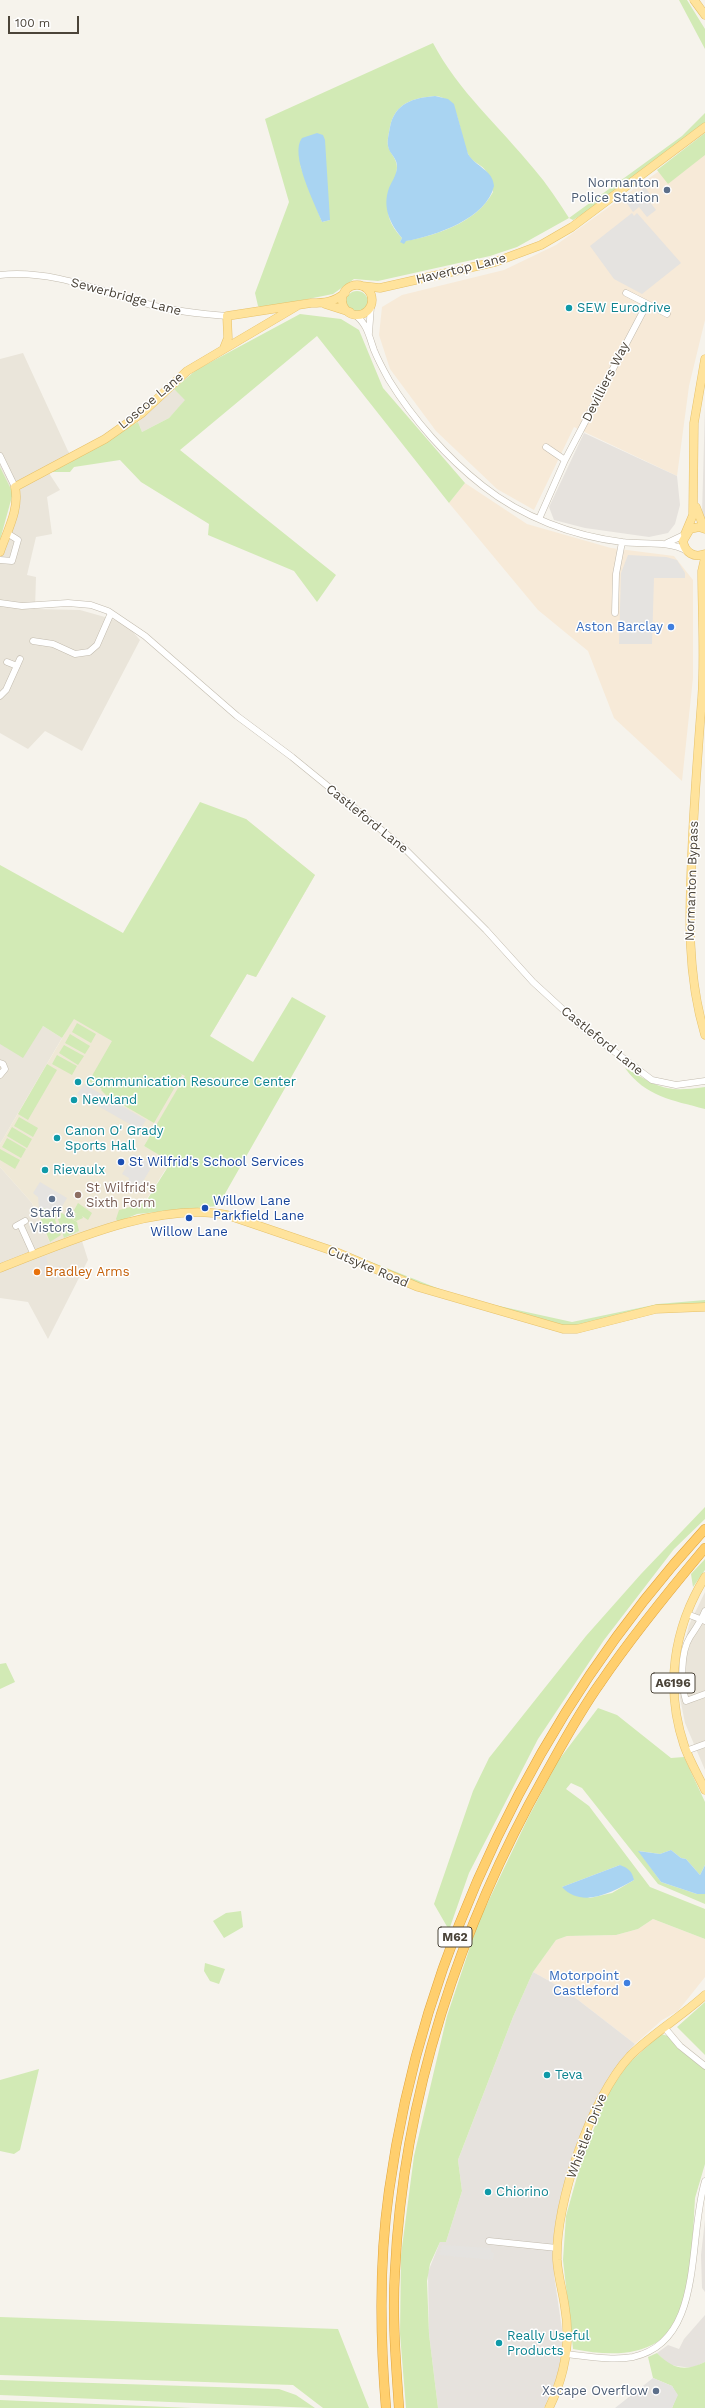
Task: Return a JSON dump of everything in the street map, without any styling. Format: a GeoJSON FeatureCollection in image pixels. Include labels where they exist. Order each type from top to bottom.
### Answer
{"type":"FeatureCollection","features":[{"type":"Feature","properties":{"kind":"highway","name":"M62"},"geometry":{"type":"LineString","coordinates":[[386,2408],[382,2283],[388,2193],[395,2147],[417,2053],[464,1910],[491,1848],[545,1746],[632,1617],[705,1529]]}},
{"type":"Feature","properties":{"kind":"highway","name":"M62"},"geometry":{"type":"LineString","coordinates":[[399,2408],[394,2303],[400,2208],[417,2106],[436,2030],[457,1966],[490,1881],[529,1803],[568,1734],[600,1683],[642,1625],[705,1548]]}},
{"type":"Feature","properties":{"kind":"main road"},"geometry":{"type":"LineString","coordinates":[[694,0],[705,15]]}},
{"type":"Feature","properties":{"kind":"main road","name":"Havertop Lane"},"geometry":{"type":"LineString","coordinates":[[362,286],[373,288],[393,285],[495,262],[540,245],[578,222],[705,127]]}},
{"type":"Feature","properties":{"kind":"main road","name":"Havertop Lane"},"geometry":{"type":"LineString","coordinates":[[372,304],[383,291],[393,285]]}},
{"type":"Feature","properties":{"kind":"main road"},"geometry":{"type":"LineString","coordinates":[[353,286],[362,286],[371,294],[372,304],[365,313],[352,314],[345,308],[343,303],[345,293],[353,286]]}},
{"type":"Feature","properties":{"kind":"main road","name":"Sewerbridge Lane"},"geometry":{"type":"LineString","coordinates":[[227,316],[297,306],[324,304],[338,299],[345,293]]}},
{"type":"Feature","properties":{"kind":"main road","name":"Sewerbridge Lane"},"geometry":{"type":"LineString","coordinates":[[324,304],[352,314]]}},
{"type":"Feature","properties":{"kind":"main road","name":"Loscoe Lane"},"geometry":{"type":"LineString","coordinates":[[15,487],[105,439],[142,413],[187,371],[297,306]]}},
{"type":"Feature","properties":{"kind":"main road"},"geometry":{"type":"LineString","coordinates":[[224,348],[228,338],[227,316]]}},
{"type":"Feature","properties":{"kind":"main road"},"geometry":{"type":"LineString","coordinates":[[685,534],[693,515],[694,498],[692,460],[694,423],[705,360]]}},
{"type":"Feature","properties":{"kind":"main road"},"geometry":{"type":"LineString","coordinates":[[0,552],[18,497],[15,487]]}},
{"type":"Feature","properties":{"kind":"main road"},"geometry":{"type":"LineString","coordinates":[[685,534],[694,527],[704,529],[694,498]]}},
{"type":"Feature","properties":{"kind":"main road","name":"Normanton Bypass"},"geometry":{"type":"LineString","coordinates":[[685,534],[684,546],[698,566],[702,582]]}},
{"type":"Feature","properties":{"kind":"main road"},"geometry":{"type":"LineString","coordinates":[[689,553],[700,556],[705,554]]}},
{"type":"Feature","properties":{"kind":"main road","name":"Normanton Bypass"},"geometry":{"type":"LineString","coordinates":[[705,558],[702,582],[704,658],[696,765],[689,914],[690,960],[698,1012],[705,1035]]}},
{"type":"Feature","properties":{"kind":"main road","name":"Cutsyke Road"},"geometry":{"type":"LineString","coordinates":[[34,1255],[84,1236],[146,1218],[180,1213],[211,1212],[234,1217],[336,1252],[418,1288],[563,1329],[577,1329],[650,1310],[705,1307]]}},
{"type":"Feature","properties":{"kind":"main road"},"geometry":{"type":"LineString","coordinates":[[0,1268],[34,1255]]}},
{"type":"Feature","properties":{"kind":"main road","name":"A6196"},"geometry":{"type":"LineString","coordinates":[[705,1577],[687,1614],[676,1646],[673,1678],[674,1707],[686,1751],[705,1790]]}},
{"type":"Feature","properties":{"kind":"main road","name":"Whistler Drive"},"geometry":{"type":"LineString","coordinates":[[549,2408],[560,2382],[566,2354],[567,2324],[558,2275],[557,2248],[560,2217],[569,2181],[598,2103],[623,2065],[647,2040],[705,1995]]}},
{"type":"Feature","properties":{"kind":"street","name":"Sewerbridge Lane"},"geometry":{"type":"LineString","coordinates":[[0,275],[48,277],[83,284],[155,306],[191,314],[227,316]]}},
{"type":"Feature","properties":{"kind":"street"},"geometry":{"type":"LineString","coordinates":[[626,293],[667,314]]}},
{"type":"Feature","properties":{"kind":"street"},"geometry":{"type":"LineString","coordinates":[[369,335],[372,304]]}},
{"type":"Feature","properties":{"kind":"street","name":"Devilliers Way"},"geometry":{"type":"LineString","coordinates":[[539,519],[565,460],[647,304]]}},
{"type":"Feature","properties":{"kind":"street"},"geometry":{"type":"LineString","coordinates":[[352,314],[364,323],[374,352],[390,380],[407,405],[461,467],[484,487],[514,506],[539,519],[574,532],[622,542],[675,546],[689,553]]}},
{"type":"Feature","properties":{"kind":"street"},"geometry":{"type":"LineString","coordinates":[[546,447],[565,460]]}},
{"type":"Feature","properties":{"kind":"street"},"geometry":{"type":"LineString","coordinates":[[0,456],[15,487]]}},
{"type":"Feature","properties":{"kind":"street"},"geometry":{"type":"LineString","coordinates":[[0,560],[12,562],[18,540],[7,533]]}},
{"type":"Feature","properties":{"kind":"street"},"geometry":{"type":"LineString","coordinates":[[663,544],[685,534]]}},
{"type":"Feature","properties":{"kind":"street"},"geometry":{"type":"LineString","coordinates":[[615,613],[616,574],[622,542]]}},
{"type":"Feature","properties":{"kind":"street","name":"Castleford Lane"},"geometry":{"type":"LineString","coordinates":[[0,603],[22,606],[80,604],[102,608],[145,636],[232,712],[292,757],[406,850],[486,930],[521,970],[582,1027],[652,1080],[676,1085],[705,1081]]}},
{"type":"Feature","properties":{"kind":"street"},"geometry":{"type":"LineString","coordinates":[[33,641],[53,644],[75,654],[89,652],[97,645],[111,613]]}},
{"type":"Feature","properties":{"kind":"street"},"geometry":{"type":"LineString","coordinates":[[0,696],[6,690],[20,659]]}},
{"type":"Feature","properties":{"kind":"street"},"geometry":{"type":"LineString","coordinates":[[7,662],[17,666]]}},
{"type":"Feature","properties":{"kind":"street"},"geometry":{"type":"LineString","coordinates":[[0,1063],[3,1064],[4,1069],[0,1075]]}},
{"type":"Feature","properties":{"kind":"street"},"geometry":{"type":"LineString","coordinates":[[20,1224],[34,1255]]}},
{"type":"Feature","properties":{"kind":"street"},"geometry":{"type":"LineString","coordinates":[[705,1611],[703,1621],[689,1638],[682,1681],[686,1701],[705,1694]]}},
{"type":"Feature","properties":{"kind":"street"},"geometry":{"type":"LineString","coordinates":[[687,1614],[703,1621]]}},
{"type":"Feature","properties":{"kind":"street"},"geometry":{"type":"LineString","coordinates":[[686,1751],[705,1744]]}},
{"type":"Feature","properties":{"kind":"street"},"geometry":{"type":"LineString","coordinates":[[664,2027],[680,2046],[705,2066]]}},
{"type":"Feature","properties":{"kind":"street"},"geometry":{"type":"LineString","coordinates":[[566,2354],[604,2358],[632,2357],[656,2349],[677,2332],[688,2313],[694,2295],[698,2228],[705,2181]]}},
{"type":"Feature","properties":{"kind":"street"},"geometry":{"type":"LineString","coordinates":[[489,2241],[557,2248]]}},
{"type":"Feature","properties":{"kind":"shaded area"},"geometry":{"type":"Polygon","coordinates":[[[705,138],[705,320],[689,386],[677,476],[574,427],[534,510],[497,489],[436,431],[390,369],[379,335],[382,307],[402,295],[504,270],[556,245],[705,138]]]}},
{"type":"Feature","properties":{"kind":"shaded area"},"geometry":{"type":"Polygon","coordinates":[[[645,187],[652,197],[649,200],[646,197],[645,200],[648,204],[650,202],[656,210],[647,217],[639,207],[633,212],[626,202],[645,187]]]}},
{"type":"Feature","properties":{"kind":"shaded area"},"geometry":{"type":"Polygon","coordinates":[[[632,213],[634,216],[637,213],[681,263],[642,294],[614,279],[590,246],[632,213]]]}},
{"type":"Feature","properties":{"kind":"shaded area"},"geometry":{"type":"Polygon","coordinates":[[[23,353],[68,451],[72,456],[47,470],[60,490],[47,497],[52,534],[36,537],[27,575],[36,577],[35,609],[80,610],[112,619],[127,625],[140,640],[82,751],[45,731],[28,749],[0,733],[0,560],[7,532],[13,493],[0,467],[0,359],[23,353]]]}},
{"type":"Feature","properties":{"kind":"shaded area"},"geometry":{"type":"Polygon","coordinates":[[[174,389],[186,400],[169,418],[142,432],[138,422],[174,389]]]}},
{"type":"Feature","properties":{"kind":"shaded area"},"geometry":{"type":"Polygon","coordinates":[[[705,407],[705,518],[702,515],[705,407]]]}},
{"type":"Feature","properties":{"kind":"shaded area"},"geometry":{"type":"Polygon","coordinates":[[[584,433],[677,476],[680,505],[675,524],[668,533],[649,537],[585,528],[554,520],[549,507],[584,433]]]}},
{"type":"Feature","properties":{"kind":"shaded area"},"geometry":{"type":"Polygon","coordinates":[[[465,483],[527,524],[611,548],[674,556],[693,580],[693,678],[682,781],[614,718],[588,651],[538,610],[449,503],[465,483]]]}},
{"type":"Feature","properties":{"kind":"shaded area"},"geometry":{"type":"Polygon","coordinates":[[[628,555],[666,557],[677,560],[685,573],[685,578],[654,578],[652,644],[619,644],[621,573],[628,555]]]}},
{"type":"Feature","properties":{"kind":"shaded area"},"geometry":{"type":"Polygon","coordinates":[[[246,819],[315,875],[256,977],[247,974],[144,1146],[171,1161],[137,1214],[50,1244],[32,1203],[0,1167],[0,1144],[189,822],[246,819]]]}},
{"type":"Feature","properties":{"kind":"shaded area"},"geometry":{"type":"Polygon","coordinates":[[[43,1026],[62,1038],[0,1144],[0,1044],[43,1026]]]}},
{"type":"Feature","properties":{"kind":"shaded area"},"geometry":{"type":"Polygon","coordinates":[[[84,1084],[146,1120],[140,1130],[77,1094],[84,1084]]]}},
{"type":"Feature","properties":{"kind":"shaded area"},"geometry":{"type":"Polygon","coordinates":[[[134,1154],[150,1163],[148,1166],[151,1168],[139,1188],[128,1182],[129,1178],[122,1174],[134,1154]]]}},
{"type":"Feature","properties":{"kind":"shaded area"},"geometry":{"type":"Polygon","coordinates":[[[0,1167],[32,1203],[53,1250],[82,1241],[88,1260],[48,1339],[28,1302],[0,1298],[0,1167]]]}},
{"type":"Feature","properties":{"kind":"shaded area","name":"Staff & Vistors"},"geometry":{"type":"Polygon","coordinates":[[[40,1182],[67,1198],[57,1215],[44,1208],[39,1210],[38,1197],[33,1193],[40,1182]]]}},
{"type":"Feature","properties":{"kind":"shaded area"},"geometry":{"type":"Polygon","coordinates":[[[46,1256],[48,1267],[61,1266],[58,1280],[41,1275],[43,1270],[40,1269],[40,1258],[46,1256]]]}},
{"type":"Feature","properties":{"kind":"shaded area"},"geometry":{"type":"Polygon","coordinates":[[[705,1592],[705,1770],[685,1723],[680,1698],[679,1683],[681,1660],[689,1625],[705,1592]]]}},
{"type":"Feature","properties":{"kind":"shaded area","name":"Motorpoint Castleford"},"geometry":{"type":"Polygon","coordinates":[[[653,1919],[705,1939],[705,1977],[678,2011],[662,2020],[635,2044],[564,1989],[533,1972],[556,1940],[567,1936],[616,1935],[638,1929],[653,1919]]]}},
{"type":"Feature","properties":{"kind":"shaded area"},"geometry":{"type":"Polygon","coordinates":[[[533,1972],[564,1989],[635,2044],[625,2055],[600,2095],[580,2137],[557,2215],[554,2236],[554,2275],[563,2336],[562,2358],[556,2380],[544,2408],[438,2408],[429,2334],[428,2272],[440,2242],[446,2242],[462,2191],[458,2160],[513,2017],[533,1972]]]}},
{"type":"Feature","properties":{"kind":"shaded area"},"geometry":{"type":"Polygon","coordinates":[[[705,2220],[705,2292],[702,2288],[701,2255],[705,2220]]]}},
{"type":"Feature","properties":{"kind":"shaded area"},"geometry":{"type":"Polygon","coordinates":[[[442,2245],[491,2248],[491,2252],[494,2253],[493,2260],[439,2255],[442,2245]]]}},
{"type":"Feature","properties":{"kind":"shaded area"},"geometry":{"type":"Polygon","coordinates":[[[705,2315],[705,2362],[692,2368],[669,2365],[657,2353],[668,2345],[679,2349],[684,2339],[705,2315]]]}},
{"type":"Feature","properties":{"kind":"shaded area","name":"Xscape Overflow"},"geometry":{"type":"Polygon","coordinates":[[[653,2378],[672,2386],[678,2395],[672,2408],[615,2408],[653,2378]]]}},
{"type":"Feature","properties":{"kind":"green space"},"geometry":{"type":"Polygon","coordinates":[[[679,0],[687,0],[705,29],[705,49],[679,0]]]}},
{"type":"Feature","properties":{"kind":"green space"},"geometry":{"type":"Polygon","coordinates":[[[433,43],[443,60],[467,93],[539,175],[569,218],[517,247],[490,256],[378,281],[354,279],[333,294],[263,308],[258,306],[255,293],[289,202],[265,119],[433,43]],[[435,96],[419,98],[406,103],[396,112],[390,127],[388,146],[396,161],[397,168],[388,212],[394,228],[402,238],[400,242],[426,236],[453,227],[476,212],[486,203],[493,192],[486,171],[468,154],[455,110],[444,98],[435,96]],[[300,165],[322,222],[330,220],[300,165]]]}},
{"type":"Feature","properties":{"kind":"green space"},"geometry":{"type":"Polygon","coordinates":[[[705,113],[705,123],[599,204],[573,220],[569,218],[682,136],[705,113]]]}},
{"type":"Feature","properties":{"kind":"green space"},"geometry":{"type":"Polygon","coordinates":[[[705,133],[705,155],[668,184],[657,170],[705,133]]]}},
{"type":"Feature","properties":{"kind":"green space"},"geometry":{"type":"Polygon","coordinates":[[[357,291],[365,294],[368,302],[365,310],[357,313],[349,310],[346,302],[349,294],[357,291]]]}},
{"type":"Feature","properties":{"kind":"green space"},"geometry":{"type":"Polygon","coordinates":[[[300,314],[341,319],[359,330],[383,388],[465,483],[449,503],[317,336],[180,450],[336,575],[317,602],[294,571],[208,535],[209,524],[141,482],[120,460],[74,467],[70,472],[49,472],[138,422],[142,432],[169,418],[185,400],[174,389],[196,370],[300,314]]]}},
{"type":"Feature","properties":{"kind":"green space"},"geometry":{"type":"Polygon","coordinates":[[[0,467],[13,493],[0,540],[0,467]]]}},
{"type":"Feature","properties":{"kind":"green space"},"geometry":{"type":"Polygon","coordinates":[[[200,802],[246,819],[315,875],[256,977],[247,974],[210,1036],[253,1062],[292,997],[326,1016],[218,1206],[137,1214],[118,1222],[116,1219],[119,1210],[145,1203],[171,1162],[144,1146],[185,1076],[177,1072],[182,1075],[154,1123],[106,1095],[101,1090],[102,1089],[89,1081],[112,1041],[74,1019],[62,1038],[43,1026],[23,1058],[0,1044],[0,865],[123,933],[200,802]]]}},
{"type":"Feature","properties":{"kind":"green space"},"geometry":{"type":"Polygon","coordinates":[[[77,1023],[96,1034],[91,1043],[72,1032],[77,1023]]]}},
{"type":"Feature","properties":{"kind":"green space"},"geometry":{"type":"Polygon","coordinates":[[[70,1034],[90,1046],[85,1054],[65,1043],[70,1034]]]}},
{"type":"Feature","properties":{"kind":"green space"},"geometry":{"type":"Polygon","coordinates":[[[64,1045],[84,1056],[78,1065],[59,1053],[64,1045]]]}},
{"type":"Feature","properties":{"kind":"green space"},"geometry":{"type":"Polygon","coordinates":[[[57,1055],[77,1066],[72,1075],[52,1064],[57,1055]]]}},
{"type":"Feature","properties":{"kind":"green space"},"geometry":{"type":"Polygon","coordinates":[[[47,1064],[57,1070],[28,1120],[18,1114],[47,1064]]]}},
{"type":"Feature","properties":{"kind":"green space"},"geometry":{"type":"Polygon","coordinates":[[[625,1068],[646,1080],[671,1089],[705,1087],[705,1109],[660,1096],[633,1078],[625,1068]]]}},
{"type":"Feature","properties":{"kind":"green space"},"geometry":{"type":"Polygon","coordinates":[[[19,1117],[38,1128],[33,1137],[14,1126],[19,1117]]]}},
{"type":"Feature","properties":{"kind":"green space"},"geometry":{"type":"Polygon","coordinates":[[[12,1127],[32,1139],[27,1148],[7,1136],[12,1127]]]}},
{"type":"Feature","properties":{"kind":"green space"},"geometry":{"type":"Polygon","coordinates":[[[7,1138],[26,1149],[21,1158],[2,1147],[7,1138]]]}},
{"type":"Feature","properties":{"kind":"green space"},"geometry":{"type":"Polygon","coordinates":[[[0,1149],[20,1160],[15,1169],[0,1160],[0,1149]]]}},
{"type":"Feature","properties":{"kind":"green space"},"geometry":{"type":"Polygon","coordinates":[[[78,1203],[92,1213],[88,1220],[82,1216],[83,1218],[76,1221],[70,1217],[77,1214],[73,1212],[78,1203]]]}},
{"type":"Feature","properties":{"kind":"green space"},"geometry":{"type":"Polygon","coordinates":[[[44,1208],[57,1215],[55,1220],[61,1235],[50,1242],[38,1212],[44,1208]]]}},
{"type":"Feature","properties":{"kind":"green space"},"geometry":{"type":"Polygon","coordinates":[[[60,1212],[77,1222],[79,1231],[64,1238],[58,1219],[60,1212]]]}},
{"type":"Feature","properties":{"kind":"green space"},"geometry":{"type":"Polygon","coordinates":[[[351,1254],[442,1290],[490,1304],[572,1322],[658,1304],[705,1300],[705,1306],[650,1309],[570,1328],[417,1285],[351,1254]]]}},
{"type":"Feature","properties":{"kind":"green space"},"geometry":{"type":"Polygon","coordinates":[[[705,1507],[705,1519],[674,1549],[604,1640],[538,1739],[469,1873],[449,1930],[434,1904],[473,1791],[489,1758],[586,1636],[641,1574],[705,1507]]]}},
{"type":"Feature","properties":{"kind":"green space"},"geometry":{"type":"Polygon","coordinates":[[[705,1559],[705,1570],[693,1587],[691,1574],[705,1559]]]}},
{"type":"Feature","properties":{"kind":"green space"},"geometry":{"type":"Polygon","coordinates":[[[6,1663],[15,1682],[0,1689],[0,1664],[6,1663]]]}},
{"type":"Feature","properties":{"kind":"green space"},"geometry":{"type":"Polygon","coordinates":[[[598,1708],[617,1715],[671,1758],[684,1757],[705,1802],[705,1865],[700,1875],[686,1859],[681,1858],[671,1850],[660,1854],[639,1851],[661,1882],[697,1894],[705,1894],[705,1904],[658,1884],[582,1788],[571,1783],[566,1789],[589,1806],[650,1887],[705,1909],[705,1939],[653,1919],[638,1929],[616,1935],[567,1936],[556,1940],[533,1972],[513,2017],[458,2160],[462,2191],[446,2242],[440,2242],[430,2264],[427,2281],[429,2334],[438,2408],[406,2408],[400,2334],[401,2255],[414,2156],[447,2016],[478,1923],[528,1818],[558,1761],[598,1708]],[[620,1865],[562,1887],[590,1898],[612,1893],[634,1880],[620,1865]]]}},
{"type":"Feature","properties":{"kind":"green space"},"geometry":{"type":"Polygon","coordinates":[[[241,1911],[243,1927],[224,1938],[213,1921],[226,1913],[241,1911]]]}},
{"type":"Feature","properties":{"kind":"green space"},"geometry":{"type":"Polygon","coordinates":[[[205,1963],[225,1969],[219,1984],[210,1981],[204,1971],[205,1963]]]}},
{"type":"Feature","properties":{"kind":"green space"},"geometry":{"type":"Polygon","coordinates":[[[705,2002],[705,2055],[677,2027],[705,2002]]]}},
{"type":"Feature","properties":{"kind":"green space"},"geometry":{"type":"Polygon","coordinates":[[[661,2034],[668,2036],[705,2068],[705,2164],[695,2198],[689,2302],[680,2320],[669,2333],[656,2343],[642,2349],[610,2353],[573,2349],[563,2260],[566,2216],[582,2159],[608,2093],[628,2064],[661,2034]]]}},
{"type":"Feature","properties":{"kind":"green space"},"geometry":{"type":"Polygon","coordinates":[[[39,2069],[20,2150],[14,2154],[0,2151],[0,2080],[39,2069]]]}},
{"type":"Feature","properties":{"kind":"green space"},"geometry":{"type":"Polygon","coordinates":[[[0,2317],[338,2329],[369,2408],[323,2408],[293,2385],[0,2375],[0,2317]]]}},
{"type":"Feature","properties":{"kind":"green space"},"geometry":{"type":"Polygon","coordinates":[[[657,2353],[668,2363],[679,2367],[691,2367],[705,2362],[705,2408],[672,2408],[677,2395],[672,2386],[653,2378],[648,2357],[657,2353]]]}},
{"type":"Feature","properties":{"kind":"green space"},"geometry":{"type":"Polygon","coordinates":[[[0,2380],[279,2389],[296,2395],[315,2408],[0,2395],[0,2380]]]}},
{"type":"Feature","properties":{"kind":"green space"},"geometry":{"type":"Polygon","coordinates":[[[0,2400],[192,2408],[0,2408],[0,2400]]]}},
{"type":"Feature","properties":{"kind":"water"},"geometry":{"type":"Polygon","coordinates":[[[435,96],[448,99],[454,104],[468,154],[491,176],[494,186],[482,207],[459,224],[431,235],[406,241],[404,244],[400,242],[402,238],[388,215],[386,202],[389,188],[396,174],[397,168],[396,161],[388,146],[390,127],[396,112],[406,103],[419,98],[435,96]]]}},
{"type":"Feature","properties":{"kind":"water"},"geometry":{"type":"Polygon","coordinates":[[[317,133],[323,135],[325,140],[330,220],[322,222],[304,179],[299,155],[299,145],[302,138],[317,133]]]}},
{"type":"Feature","properties":{"kind":"water"},"geometry":{"type":"Polygon","coordinates":[[[671,1850],[681,1858],[686,1859],[700,1875],[705,1865],[705,1894],[697,1894],[661,1882],[638,1851],[660,1854],[671,1850]]]}},
{"type":"Feature","properties":{"kind":"water"},"geometry":{"type":"Polygon","coordinates":[[[620,1865],[629,1870],[634,1880],[607,1893],[588,1898],[579,1897],[570,1894],[562,1887],[620,1865]]]}},
{"type":"Feature","properties":{"kind":"place","name":"Normanton Police Station"},"geometry":{"type":"Point","coordinates":[667,190]}},
{"type":"Feature","properties":{"kind":"place","name":"SEW Eurodrive"},"geometry":{"type":"Point","coordinates":[569,308]}},
{"type":"Feature","properties":{"kind":"place","name":"Aston Barclay"},"geometry":{"type":"Point","coordinates":[671,627]}},
{"type":"Feature","properties":{"kind":"place","name":"Communication Resource Center"},"geometry":{"type":"Point","coordinates":[78,1082]}},
{"type":"Feature","properties":{"kind":"place","name":"Newland"},"geometry":{"type":"Point","coordinates":[74,1100]}},
{"type":"Feature","properties":{"kind":"place","name":"Canon O' Grady Sports Hall"},"geometry":{"type":"Point","coordinates":[57,1138]}},
{"type":"Feature","properties":{"kind":"place","name":"St Wilfrid's School Services"},"geometry":{"type":"Point","coordinates":[121,1162]}},
{"type":"Feature","properties":{"kind":"place","name":"Rievaulx"},"geometry":{"type":"Point","coordinates":[45,1170]}},
{"type":"Feature","properties":{"kind":"place","name":"St Wilfrid's Sixth Form"},"geometry":{"type":"Point","coordinates":[78,1195]}},
{"type":"Feature","properties":{"kind":"place","name":"Staff & Vistors"},"geometry":{"type":"Point","coordinates":[52,1199]}},
{"type":"Feature","properties":{"kind":"place","name":"Willow Lane Parkfield Lane"},"geometry":{"type":"Point","coordinates":[205,1208]}},
{"type":"Feature","properties":{"kind":"place","name":"Willow Lane"},"geometry":{"type":"Point","coordinates":[189,1218]}},
{"type":"Feature","properties":{"kind":"place","name":"Bradley Arms"},"geometry":{"type":"Point","coordinates":[37,1272]}},
{"type":"Feature","properties":{"kind":"place","name":"Motorpoint Castleford"},"geometry":{"type":"Point","coordinates":[627,1983]}},
{"type":"Feature","properties":{"kind":"place","name":"Teva"},"geometry":{"type":"Point","coordinates":[547,2075]}},
{"type":"Feature","properties":{"kind":"place","name":"Chiorino"},"geometry":{"type":"Point","coordinates":[488,2192]}},
{"type":"Feature","properties":{"kind":"place","name":"Really Useful Products"},"geometry":{"type":"Point","coordinates":[499,2343]}},
{"type":"Feature","properties":{"kind":"place","name":"Xscape Overflow"},"geometry":{"type":"Point","coordinates":[656,2391]}}]}
